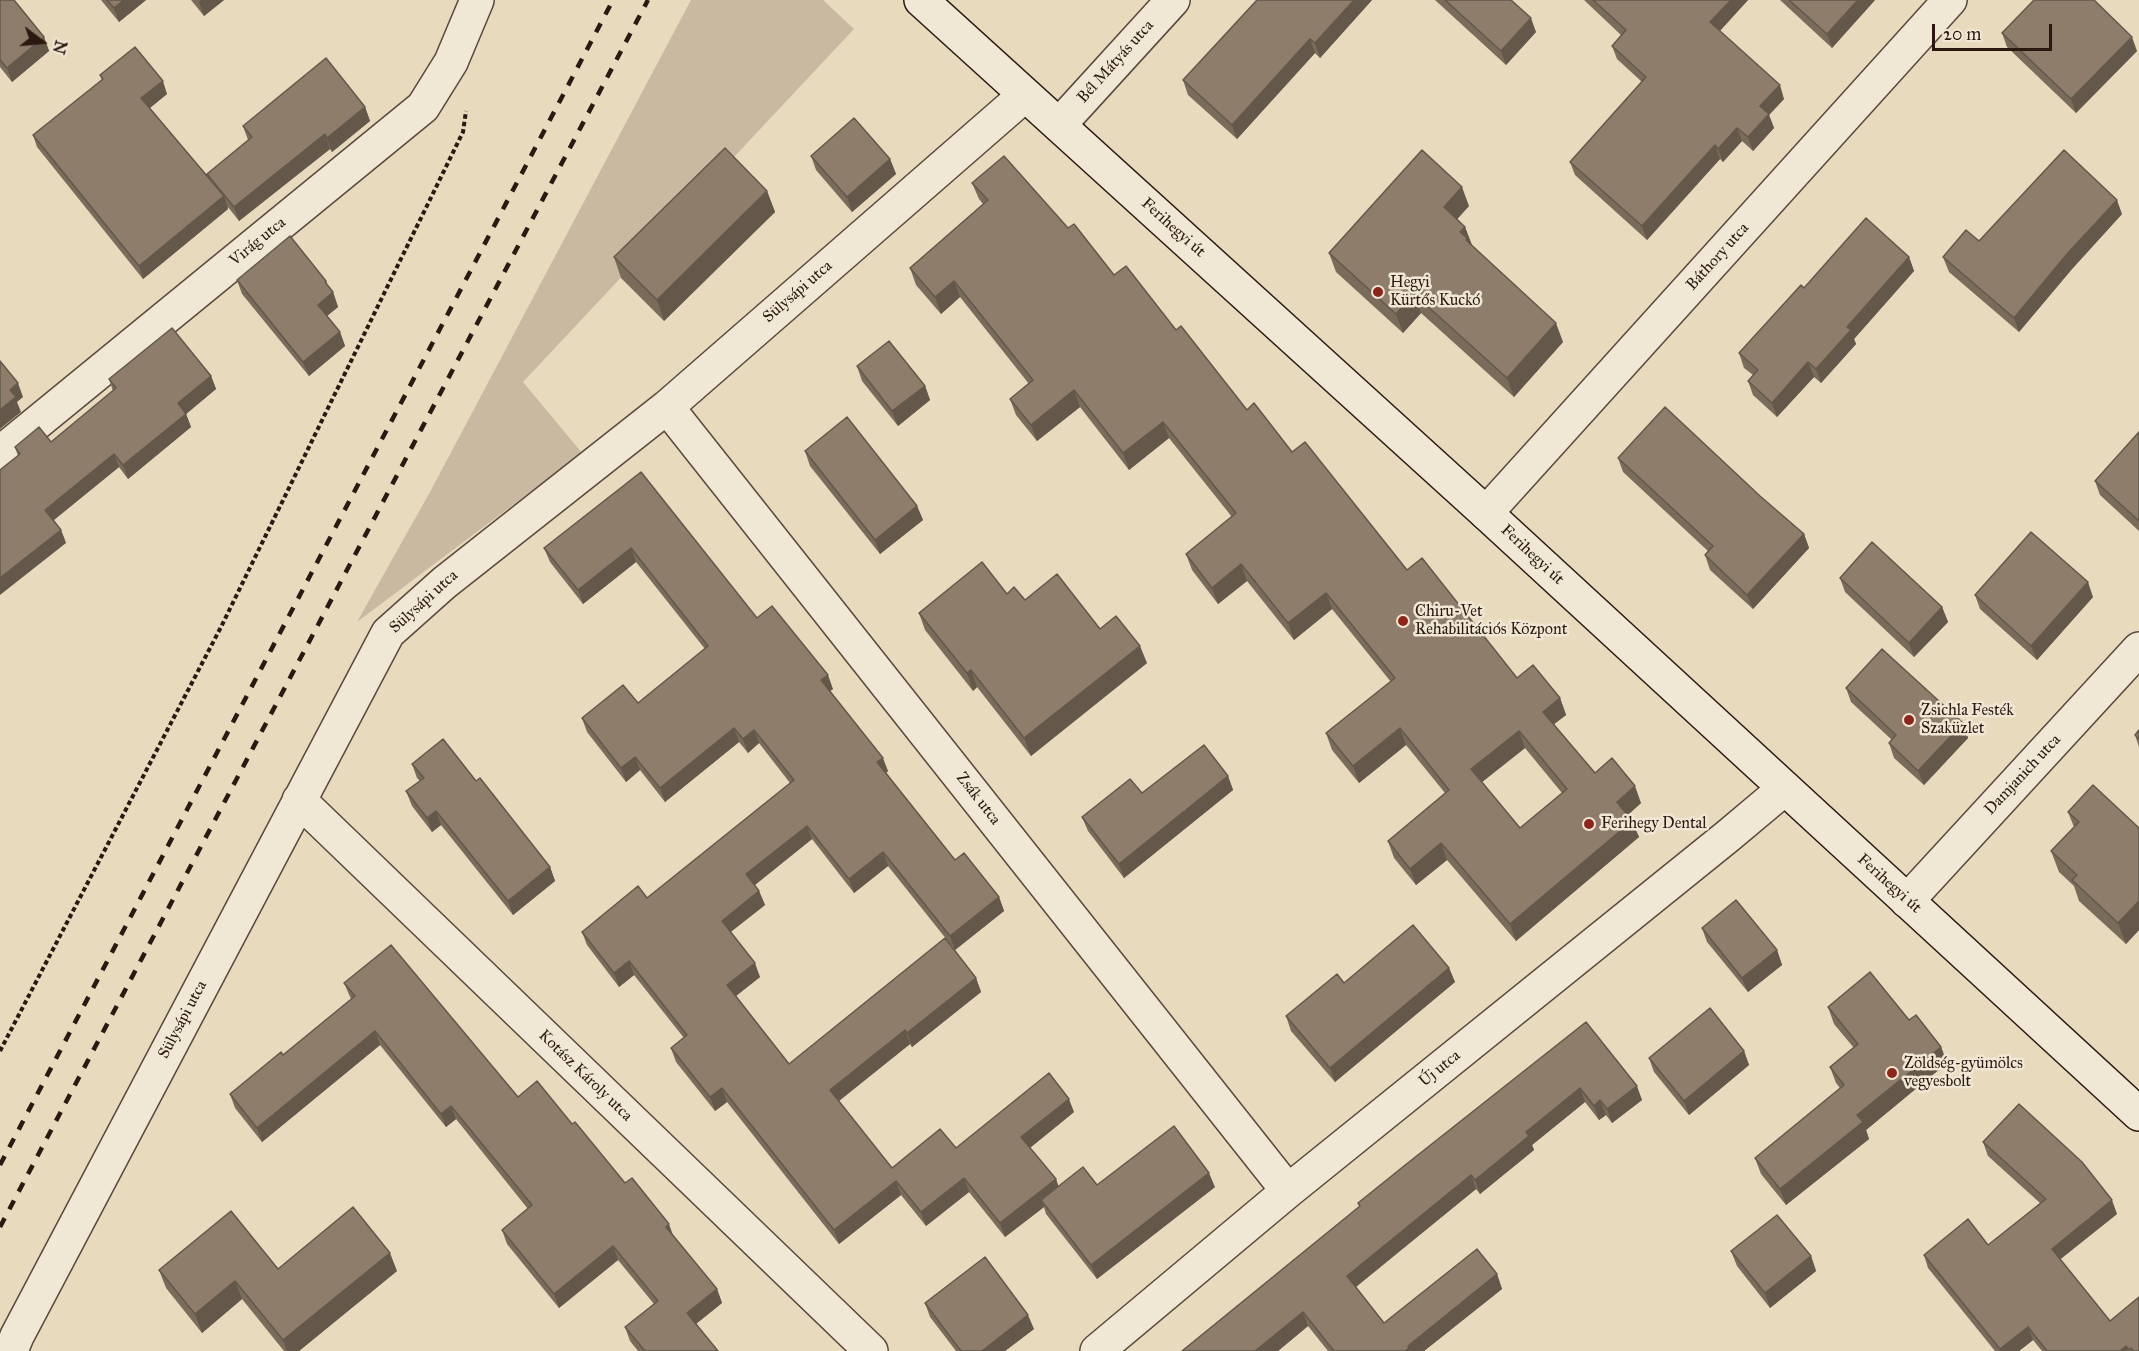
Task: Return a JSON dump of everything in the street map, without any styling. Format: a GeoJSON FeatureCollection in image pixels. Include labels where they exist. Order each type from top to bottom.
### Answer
{"type":"FeatureCollection","features":[{"type":"Feature","properties":{"kind":"street","name":"Virág utca"},"geometry":{"type":"LineString","coordinates":[[0,453],[423,106],[451,62],[477,0]]}},
{"type":"Feature","properties":{"kind":"street","name":"Ferihegyi út"},"geometry":{"type":"LineString","coordinates":[[921,0],[1486,513],[2139,1114]]}},
{"type":"Feature","properties":{"kind":"street","name":"Bél Mátyás utca"},"geometry":{"type":"LineString","coordinates":[[1059,124],[1173,0]]}},
{"type":"Feature","properties":{"kind":"street","name":"Báthory utca"},"geometry":{"type":"LineString","coordinates":[[1486,513],[1950,0]]}},
{"type":"Feature","properties":{"kind":"street","name":"Sülysápi utca"},"geometry":{"type":"LineString","coordinates":[[11,1351],[388,633],[444,583],[667,407],[1025,95]]}},
{"type":"Feature","properties":{"kind":"street","name":"Zsák utca"},"geometry":{"type":"LineString","coordinates":[[667,407],[1288,1191]]}},
{"type":"Feature","properties":{"kind":"street","name":"Damjanich utca"},"geometry":{"type":"LineString","coordinates":[[1907,901],[2139,649]]}},
{"type":"Feature","properties":{"kind":"street","name":"Új utca"},"geometry":{"type":"LineString","coordinates":[[1098,1351],[1288,1191],[1784,789]]}},
{"type":"Feature","properties":{"kind":"street","name":"Kotász Károly utca"},"geometry":{"type":"LineString","coordinates":[[299,800],[871,1351]]}},
{"type":"Feature","properties":{"kind":"path"},"geometry":{"type":"LineString","coordinates":[[0,1051],[221,627],[462,132],[467,106],[451,62]]}},
{"type":"Feature","properties":{"kind":"shaded area"},"geometry":{"type":"Polygon","coordinates":[[[691,0],[823,0],[854,29],[523,382],[582,453],[357,622],[430,492],[691,0]]]}},
{"type":"Feature","properties":{"kind":"building"},"geometry":{"type":"Polygon","coordinates":[[[0,0],[14,0],[44,37],[7,68],[0,60],[0,0]]]}},
{"type":"Feature","properties":{"kind":"building"},"geometry":{"type":"Polygon","coordinates":[[[107,0],[124,0],[114,8],[107,0]]]}},
{"type":"Feature","properties":{"kind":"building"},"geometry":{"type":"Polygon","coordinates":[[[1257,0],[1354,0],[1315,43],[1310,39],[1232,125],[1183,80],[1257,0]]]}},
{"type":"Feature","properties":{"kind":"building"},"geometry":{"type":"Polygon","coordinates":[[[1445,0],[1511,0],[1531,18],[1501,51],[1445,0]]]}},
{"type":"Feature","properties":{"kind":"building"},"geometry":{"type":"Polygon","coordinates":[[[1593,0],[1731,0],[1710,22],[1780,85],[1760,106],[1769,114],[1748,137],[1737,128],[1718,149],[1715,145],[1642,226],[1570,162],[1646,77],[1612,46],[1626,30],[1593,0]]]}},
{"type":"Feature","properties":{"kind":"building"},"geometry":{"type":"Polygon","coordinates":[[[1789,0],[1858,0],[1827,34],[1789,0]]]}},
{"type":"Feature","properties":{"kind":"building"},"geometry":{"type":"Polygon","coordinates":[[[2034,0],[2094,0],[2132,37],[2071,99],[2002,33],[2034,0]]]}},
{"type":"Feature","properties":{"kind":"building"},"geometry":{"type":"Polygon","coordinates":[[[135,47],[163,81],[141,98],[224,196],[139,266],[33,135],[103,79],[100,75],[135,47]]]}},
{"type":"Feature","properties":{"kind":"building"},"geometry":{"type":"Polygon","coordinates":[[[326,58],[365,107],[327,138],[325,134],[234,207],[207,174],[252,137],[243,126],[326,58]]]}},
{"type":"Feature","properties":{"kind":"building"},"geometry":{"type":"Polygon","coordinates":[[[854,118],[890,159],[847,197],[811,156],[854,118]]]}},
{"type":"Feature","properties":{"kind":"building"},"geometry":{"type":"Polygon","coordinates":[[[725,148],[767,191],[657,300],[614,257],[725,148]]]}},
{"type":"Feature","properties":{"kind":"building"},"geometry":{"type":"Polygon","coordinates":[[[1422,150],[1462,187],[1444,207],[1465,227],[1460,232],[1467,238],[1466,240],[1556,323],[1507,378],[1414,294],[1396,314],[1329,253],[1422,150]]]}},
{"type":"Feature","properties":{"kind":"building"},"geometry":{"type":"Polygon","coordinates":[[[2064,150],[2117,200],[2067,254],[2014,318],[1943,257],[1966,230],[1979,241],[2064,150]]]}},
{"type":"Feature","properties":{"kind":"building"},"geometry":{"type":"Polygon","coordinates":[[[1004,156],[1068,228],[1074,224],[1114,275],[1126,266],[1176,330],[1181,326],[1247,410],[1254,403],[1292,452],[1305,442],[1407,570],[1422,558],[1517,678],[1533,665],[1560,698],[1543,712],[1595,773],[1612,758],[1635,786],[1617,802],[1632,821],[1510,924],[1441,843],[1410,869],[1388,841],[1449,790],[1400,728],[1353,766],[1326,733],[1395,678],[1326,593],[1288,623],[1241,564],[1212,588],[1186,554],[1236,513],[1163,422],[1123,453],[1074,390],[1031,425],[1010,399],[1033,380],[954,281],[935,297],[910,268],[988,200],[972,183],[1004,156]],[[1519,731],[1471,769],[1520,828],[1567,789],[1519,731]]]}},
{"type":"Feature","properties":{"kind":"building"},"geometry":{"type":"Polygon","coordinates":[[[1866,218],[1909,257],[1847,327],[1851,330],[1816,369],[1808,362],[1772,403],[1748,381],[1758,370],[1739,353],[1801,285],[1804,288],[1866,218]]]}},
{"type":"Feature","properties":{"kind":"building"},"geometry":{"type":"Polygon","coordinates":[[[290,236],[333,292],[318,305],[340,332],[303,362],[237,280],[290,236]]]}},
{"type":"Feature","properties":{"kind":"building"},"geometry":{"type":"Polygon","coordinates":[[[172,328],[211,376],[178,403],[186,414],[123,465],[114,454],[45,510],[61,530],[0,578],[0,470],[20,454],[15,447],[39,427],[51,442],[116,388],[109,379],[172,328]]]}},
{"type":"Feature","properties":{"kind":"building"},"geometry":{"type":"Polygon","coordinates":[[[889,341],[925,386],[892,411],[857,366],[889,341]]]}},
{"type":"Feature","properties":{"kind":"building"},"geometry":{"type":"Polygon","coordinates":[[[0,361],[18,383],[10,390],[16,397],[0,410],[0,361]]]}},
{"type":"Feature","properties":{"kind":"building"},"geometry":{"type":"Polygon","coordinates":[[[1665,407],[1804,534],[1747,595],[1705,555],[1713,546],[1618,458],[1665,407]]]}},
{"type":"Feature","properties":{"kind":"building"},"geometry":{"type":"Polygon","coordinates":[[[847,417],[917,506],[875,540],[805,451],[847,417]]]}},
{"type":"Feature","properties":{"kind":"building"},"geometry":{"type":"Polygon","coordinates":[[[2139,432],[2139,521],[2095,481],[2139,432]]]}},
{"type":"Feature","properties":{"kind":"building"},"geometry":{"type":"Polygon","coordinates":[[[641,472],[757,618],[772,606],[828,675],[821,680],[883,758],[877,762],[955,860],[964,853],[999,897],[950,936],[883,852],[849,879],[807,826],[746,874],[759,891],[722,921],[755,963],[727,985],[789,1064],[945,938],[976,978],[907,1033],[905,1030],[830,1090],[892,1168],[940,1129],[956,1148],[1049,1073],[1069,1099],[1021,1137],[1056,1179],[1000,1223],[964,1178],[921,1212],[896,1181],[834,1230],[722,1088],[710,1097],[671,1048],[687,1035],[629,961],[614,973],[582,932],[638,886],[647,898],[794,780],[754,730],[743,739],[734,728],[660,788],[635,757],[621,768],[582,718],[623,685],[638,703],[708,646],[631,548],[578,590],[544,548],[641,472]]]}},
{"type":"Feature","properties":{"kind":"building"},"geometry":{"type":"Polygon","coordinates":[[[2031,532],[2088,582],[2031,646],[1975,595],[2031,532]]]}},
{"type":"Feature","properties":{"kind":"building"},"geometry":{"type":"Polygon","coordinates":[[[1872,542],[1942,607],[1909,643],[1840,578],[1872,542]]]}},
{"type":"Feature","properties":{"kind":"building"},"geometry":{"type":"Polygon","coordinates":[[[982,562],[1007,594],[1014,587],[1025,600],[1057,574],[1100,629],[1116,616],[1140,646],[1024,738],[971,670],[967,673],[919,613],[982,562]]]}},
{"type":"Feature","properties":{"kind":"building","name":"Zsichla Festék Szaküzlet"},"geometry":{"type":"Polygon","coordinates":[[[1882,649],[1963,723],[1918,771],[1889,743],[1896,735],[1846,688],[1882,649]]]}},
{"type":"Feature","properties":{"kind":"building"},"geometry":{"type":"Polygon","coordinates":[[[443,739],[476,781],[480,778],[550,867],[508,901],[436,811],[427,818],[406,791],[424,778],[412,764],[443,739]]]}},
{"type":"Feature","properties":{"kind":"building"},"geometry":{"type":"Polygon","coordinates":[[[1204,745],[1228,776],[1119,864],[1082,817],[1130,779],[1142,793],[1204,745]]]}},
{"type":"Feature","properties":{"kind":"building"},"geometry":{"type":"Polygon","coordinates":[[[2093,785],[2139,828],[2139,901],[2118,923],[2072,880],[2077,875],[2051,851],[2079,822],[2068,812],[2093,785]]]}},
{"type":"Feature","properties":{"kind":"building"},"geometry":{"type":"Polygon","coordinates":[[[1736,900],[1777,950],[1742,978],[1702,928],[1736,900]]]}},
{"type":"Feature","properties":{"kind":"building"},"geometry":{"type":"Polygon","coordinates":[[[1413,925],[1449,968],[1330,1068],[1286,1016],[1337,974],[1344,983],[1413,925]]]}},
{"type":"Feature","properties":{"kind":"building"},"geometry":{"type":"Polygon","coordinates":[[[391,945],[518,1097],[537,1081],[572,1124],[575,1122],[625,1183],[632,1178],[669,1224],[666,1227],[717,1289],[687,1313],[718,1351],[645,1351],[625,1327],[658,1301],[613,1246],[554,1294],[502,1230],[532,1205],[451,1106],[441,1114],[375,1031],[257,1128],[230,1094],[281,1052],[283,1055],[355,996],[344,983],[391,945]]]}},
{"type":"Feature","properties":{"kind":"building"},"geometry":{"type":"Polygon","coordinates":[[[1870,972],[1909,1020],[1916,1015],[1941,1047],[1857,1115],[1863,1122],[1780,1189],[1755,1158],[1844,1085],[1830,1067],[1858,1044],[1828,1007],[1870,972]]]}},
{"type":"Feature","properties":{"kind":"building"},"geometry":{"type":"Polygon","coordinates":[[[1710,1008],[1744,1051],[1684,1101],[1649,1058],[1710,1008]]]}},
{"type":"Feature","properties":{"kind":"building"},"geometry":{"type":"Polygon","coordinates":[[[1586,1022],[1637,1086],[1607,1109],[1600,1100],[1594,1106],[1580,1088],[1526,1132],[1529,1136],[1475,1180],[1471,1175],[1347,1276],[1384,1323],[1477,1249],[1497,1274],[1408,1346],[1409,1348],[1405,1351],[1334,1351],[1303,1312],[1255,1351],[1182,1351],[1360,1206],[1358,1203],[1586,1022]]]}},
{"type":"Feature","properties":{"kind":"building"},"geometry":{"type":"Polygon","coordinates":[[[2019,1104],[2082,1162],[2112,1200],[2052,1249],[2110,1321],[2139,1297],[2139,1351],[2133,1351],[2131,1348],[2129,1350],[2126,1346],[2120,1351],[2047,1351],[2028,1327],[2000,1349],[1924,1255],[1968,1219],[1988,1245],[2046,1199],[1983,1142],[2019,1104]]]}},
{"type":"Feature","properties":{"kind":"building"},"geometry":{"type":"Polygon","coordinates":[[[1174,1126],[1209,1173],[1091,1265],[1041,1200],[1083,1167],[1097,1185],[1174,1126]]]}},
{"type":"Feature","properties":{"kind":"building"},"geometry":{"type":"Polygon","coordinates":[[[353,1207],[390,1253],[283,1340],[235,1281],[195,1314],[159,1270],[231,1211],[278,1269],[353,1207]]]}},
{"type":"Feature","properties":{"kind":"building"},"geometry":{"type":"Polygon","coordinates":[[[1777,1215],[1811,1256],[1765,1293],[1731,1251],[1777,1215]]]}},
{"type":"Feature","properties":{"kind":"building"},"geometry":{"type":"Polygon","coordinates":[[[985,1257],[1028,1315],[982,1351],[961,1351],[925,1303],[985,1257]]]}},
{"type":"Feature","properties":{"kind":"railway"},"geometry":{"type":"LineString","coordinates":[[0,1165],[613,0]]}},
{"type":"Feature","properties":{"kind":"railway"},"geometry":{"type":"LineString","coordinates":[[0,1227],[648,0]]}},
{"type":"Feature","properties":{"kind":"place","name":"Hegyi Kürtős Kuckó"},"geometry":{"type":"Point","coordinates":[1378,292]}},
{"type":"Feature","properties":{"kind":"place","name":"Chiru-Vet Rehabilitációs Központ"},"geometry":{"type":"Point","coordinates":[1403,621]}},
{"type":"Feature","properties":{"kind":"place","name":"Zsichla Festék Szaküzlet"},"geometry":{"type":"Point","coordinates":[1909,720]}},
{"type":"Feature","properties":{"kind":"place","name":"Ferihegy Dental"},"geometry":{"type":"Point","coordinates":[1589,824]}},
{"type":"Feature","properties":{"kind":"place","name":"Zöldség-gyümölcs vegyesbolt"},"geometry":{"type":"Point","coordinates":[1892,1073]}}]}
